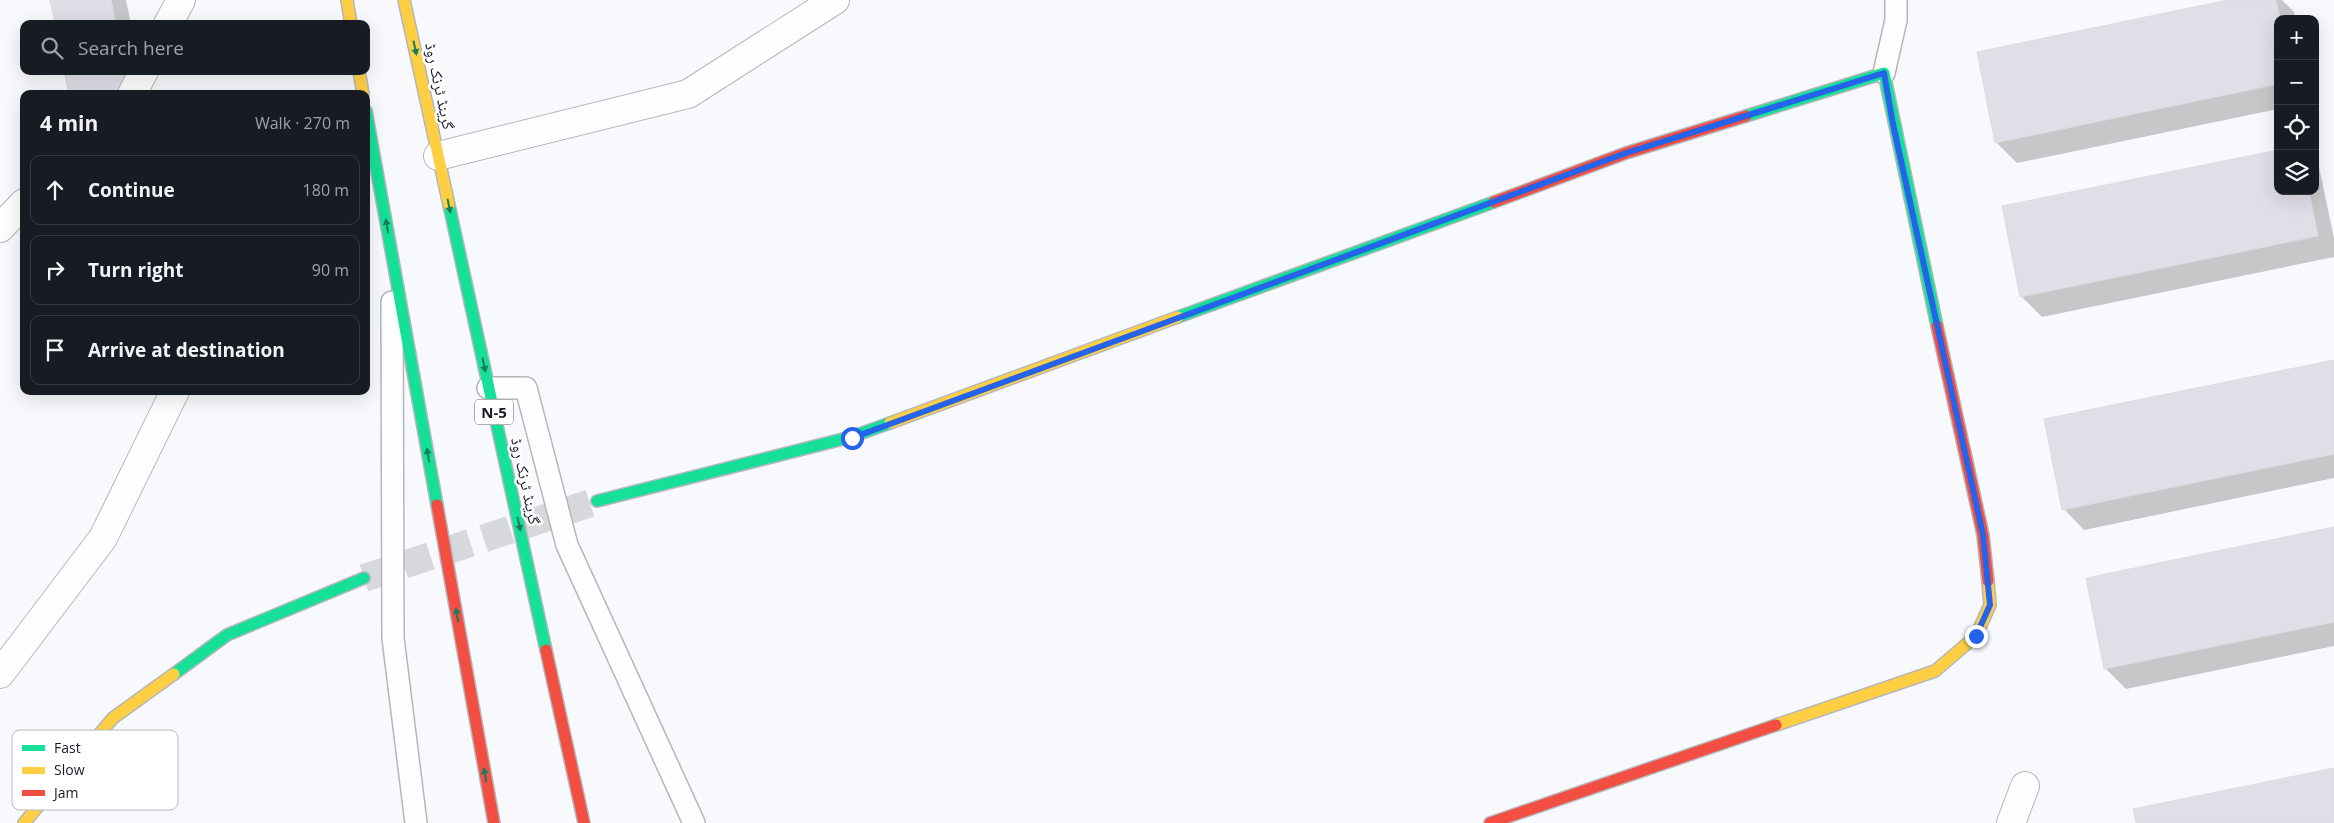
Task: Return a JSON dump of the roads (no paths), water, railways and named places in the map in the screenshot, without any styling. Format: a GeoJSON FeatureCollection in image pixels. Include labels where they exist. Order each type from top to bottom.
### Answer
{"type":"FeatureCollection","features":[{"type":"Feature","properties":{"kind":"main road"},"geometry":{"type":"LineString","coordinates":[[347,0],[350,20]]}},
{"type":"Feature","properties":{"kind":"main road","name":"گرینڈ ٹرنک روڈ"},"geometry":{"type":"LineString","coordinates":[[404,0],[584,823]]}},
{"type":"Feature","properties":{"kind":"main road"},"geometry":{"type":"LineString","coordinates":[[597,501],[852,438],[1626,153],[1884,73],[1893,124],[1983,535],[1990,605],[1976,636],[1935,671],[1490,823]]}},
{"type":"Feature","properties":{"kind":"main road"},"geometry":{"type":"LineString","coordinates":[[360,75],[362,90]]}},
{"type":"Feature","properties":{"kind":"main road"},"geometry":{"type":"LineString","coordinates":[[370,132],[494,823]]}},
{"type":"Feature","properties":{"kind":"main road"},"geometry":{"type":"LineString","coordinates":[[103,730],[113,718],[227,635],[364,578]]}},
{"type":"Feature","properties":{"kind":"main road"},"geometry":{"type":"LineString","coordinates":[[24,823],[35,810]]}},
{"type":"Feature","properties":{"kind":"street"},"geometry":{"type":"LineString","coordinates":[[170,20],[180,0]]}},
{"type":"Feature","properties":{"kind":"street"},"geometry":{"type":"LineString","coordinates":[[438,156],[688,94],[835,0]]}},
{"type":"Feature","properties":{"kind":"street"},"geometry":{"type":"LineString","coordinates":[[134,90],[142,75]]}},
{"type":"Feature","properties":{"kind":"street"},"geometry":{"type":"LineString","coordinates":[[0,228],[20,207]]}},
{"type":"Feature","properties":{"kind":"street"},"geometry":{"type":"LineString","coordinates":[[0,674],[102,538],[173,395]]}},
{"type":"Feature","properties":{"kind":"street"},"geometry":{"type":"LineString","coordinates":[[2011,823],[2025,786]]}},
{"type":"Feature","properties":{"kind":"lane"},"geometry":{"type":"LineString","coordinates":[[1884,73],[1896,20],[1896,0]]}},
{"type":"Feature","properties":{"kind":"lane"},"geometry":{"type":"LineString","coordinates":[[391,250],[394,638],[416,823]]}},
{"type":"Feature","properties":{"kind":"lane"},"geometry":{"type":"LineString","coordinates":[[488,388],[526,388],[567,545],[694,823]]}},
{"type":"Feature","properties":{"kind":"tunnel"},"geometry":{"type":"LineString","coordinates":[[364,578],[597,501]]}}]}
